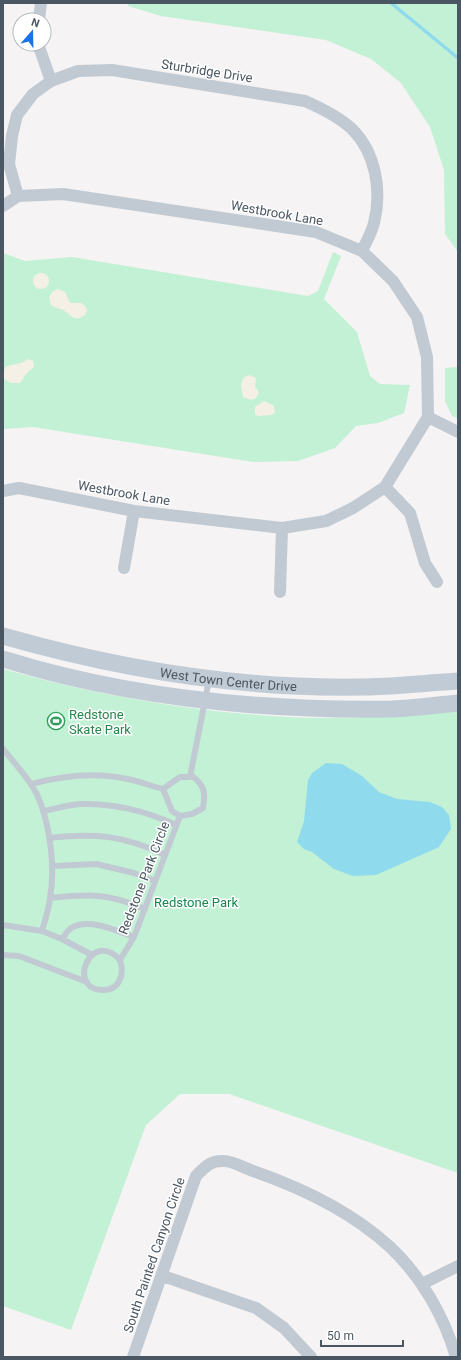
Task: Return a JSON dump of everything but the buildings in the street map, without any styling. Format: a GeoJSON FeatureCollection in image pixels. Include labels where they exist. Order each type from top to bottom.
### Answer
{"type":"FeatureCollection","features":[{"type":"Feature","properties":{"kind":"street"},"geometry":{"type":"LineString","coordinates":[[41,52],[51,81]]}},
{"type":"Feature","properties":{"kind":"street","name":"Sturbridge Drive"},"geometry":{"type":"LineString","coordinates":[[18,196],[9,164],[12,136],[17,115],[33,94],[51,81],[78,71],[112,70],[304,101],[331,113],[352,129],[369,153],[379,188],[374,224],[362,251]]}},
{"type":"Feature","properties":{"kind":"street","name":"Westbrook Lane"},"geometry":{"type":"LineString","coordinates":[[3,491],[19,488],[134,511],[282,528],[326,521],[353,508],[385,487],[428,417],[427,357],[417,317],[394,281],[362,251],[316,232],[63,194],[18,196]]}},
{"type":"Feature","properties":{"kind":"street"},"geometry":{"type":"LineString","coordinates":[[3,206],[18,196]]}},
{"type":"Feature","properties":{"kind":"street"},"geometry":{"type":"LineString","coordinates":[[428,417],[458,432]]}},
{"type":"Feature","properties":{"kind":"street"},"geometry":{"type":"LineString","coordinates":[[385,487],[410,513],[425,563],[438,582]]}},
{"type":"Feature","properties":{"kind":"street"},"geometry":{"type":"LineString","coordinates":[[124,568],[134,511]]}},
{"type":"Feature","properties":{"kind":"street"},"geometry":{"type":"LineString","coordinates":[[280,592],[282,528]]}},
{"type":"Feature","properties":{"kind":"street","name":"West Town Center Drive"},"geometry":{"type":"LineString","coordinates":[[3,636],[58,652],[118,666],[209,680],[294,687],[359,688],[458,681]]}},
{"type":"Feature","properties":{"kind":"street","name":"West Town Center Drive"},"geometry":{"type":"LineString","coordinates":[[3,659],[29,667],[114,687],[205,701],[277,708],[385,709],[458,703]]}},
{"type":"Feature","properties":{"kind":"street","name":"South Painted Canyon Circle"},"geometry":{"type":"LineString","coordinates":[[133,1357],[163,1276],[196,1176],[209,1163],[225,1161],[287,1183],[344,1212],[390,1247],[422,1284],[450,1337],[456,1357]]}},
{"type":"Feature","properties":{"kind":"street"},"geometry":{"type":"LineString","coordinates":[[422,1284],[458,1266]]}},
{"type":"Feature","properties":{"kind":"street"},"geometry":{"type":"LineString","coordinates":[[163,1276],[256,1308],[284,1328],[311,1357]]}},
{"type":"Feature","properties":{"kind":"lane"},"geometry":{"type":"LineString","coordinates":[[163,789],[180,777],[190,777],[191,775],[209,680]]}},
{"type":"Feature","properties":{"kind":"lane"},"geometry":{"type":"LineString","coordinates":[[3,749],[31,784],[43,811],[49,838],[52,866],[50,898],[42,930]]}},
{"type":"Feature","properties":{"kind":"lane","name":"Redstone Park Circle"},"geometry":{"type":"LineString","coordinates":[[120,960],[134,938],[180,816],[192,814],[203,808],[205,796],[201,783],[191,775]]}},
{"type":"Feature","properties":{"kind":"lane"},"geometry":{"type":"LineString","coordinates":[[31,784],[50,779],[101,776],[127,779],[163,789]]}},
{"type":"Feature","properties":{"kind":"lane"},"geometry":{"type":"LineString","coordinates":[[163,789],[172,811],[180,816]]}},
{"type":"Feature","properties":{"kind":"lane"},"geometry":{"type":"LineString","coordinates":[[43,811],[78,804],[96,805],[140,811],[176,825]]}},
{"type":"Feature","properties":{"kind":"lane"},"geometry":{"type":"LineString","coordinates":[[49,838],[84,834],[104,835],[146,846],[165,854]]}},
{"type":"Feature","properties":{"kind":"lane"},"geometry":{"type":"LineString","coordinates":[[52,866],[96,864],[134,873],[155,881]]}},
{"type":"Feature","properties":{"kind":"lane"},"geometry":{"type":"LineString","coordinates":[[50,898],[92,894],[124,900],[144,909]]}},
{"type":"Feature","properties":{"kind":"lane"},"geometry":{"type":"LineString","coordinates":[[62,938],[71,927],[83,923],[113,929],[134,938]]}},
{"type":"Feature","properties":{"kind":"lane"},"geometry":{"type":"LineString","coordinates":[[3,925],[42,930],[62,938],[92,955]]}},
{"type":"Feature","properties":{"kind":"lane"},"geometry":{"type":"LineString","coordinates":[[3,955],[19,956],[87,982],[98,990],[107,990],[116,986],[122,978],[123,968],[120,960],[116,955],[106,951],[92,955],[86,962],[84,970],[87,982]]}},
{"type":"Feature","properties":{"kind":"green space"},"geometry":{"type":"Polygon","coordinates":[[[128,3],[458,3],[458,252],[445,234],[444,170],[430,127],[401,83],[371,59],[326,40],[161,16],[128,6],[128,3]]]}},
{"type":"Feature","properties":{"kind":"green space"},"geometry":{"type":"Polygon","coordinates":[[[333,252],[341,256],[324,299],[357,332],[370,376],[380,384],[410,385],[404,413],[378,423],[356,426],[335,448],[298,461],[253,462],[33,427],[3,429],[3,253],[25,261],[72,257],[308,296],[318,291],[333,252]]]}},
{"type":"Feature","properties":{"kind":"green space"},"geometry":{"type":"Polygon","coordinates":[[[458,367],[458,418],[452,416],[445,401],[445,368],[458,367]]]}},
{"type":"Feature","properties":{"kind":"green space","name":"Redstone Park"},"geometry":{"type":"Polygon","coordinates":[[[3,669],[81,689],[121,697],[161,704],[241,714],[282,717],[339,718],[458,711],[458,1173],[229,1094],[180,1094],[146,1125],[71,1330],[3,1306],[3,669]]]}},
{"type":"Feature","properties":{"kind":"sand"},"geometry":{"type":"Polygon","coordinates":[[[41,273],[47,275],[49,281],[47,287],[41,289],[35,287],[33,281],[35,275],[41,273]]]}},
{"type":"Feature","properties":{"kind":"sand"},"geometry":{"type":"Polygon","coordinates":[[[58,289],[65,292],[70,303],[81,303],[85,306],[87,310],[85,315],[76,318],[51,305],[49,297],[52,292],[58,289]]]}},
{"type":"Feature","properties":{"kind":"sand"},"geometry":{"type":"Polygon","coordinates":[[[28,359],[33,361],[34,367],[27,373],[20,383],[11,383],[4,379],[3,371],[7,366],[21,363],[28,359]]]}},
{"type":"Feature","properties":{"kind":"sand"},"geometry":{"type":"Polygon","coordinates":[[[249,375],[256,378],[255,387],[259,392],[256,398],[251,400],[243,397],[241,386],[243,378],[249,375]]]}},
{"type":"Feature","properties":{"kind":"sand"},"geometry":{"type":"Polygon","coordinates":[[[264,401],[274,406],[275,413],[271,415],[258,416],[255,414],[255,407],[264,401]]]}},
{"type":"Feature","properties":{"kind":"water"},"geometry":{"type":"Polygon","coordinates":[[[326,763],[342,764],[362,776],[379,792],[397,799],[430,802],[442,807],[449,815],[451,829],[439,847],[376,875],[353,876],[334,869],[312,852],[304,849],[297,842],[304,821],[308,780],[312,773],[326,763]]]}},
{"type":"Feature","properties":{"kind":"waterway"},"geometry":{"type":"LineString","coordinates":[[391,3],[458,58]]}},
{"type":"Feature","properties":{"kind":"place","name":"Redstone Skate Park"},"geometry":{"type":"Point","coordinates":[56,721]}}]}
